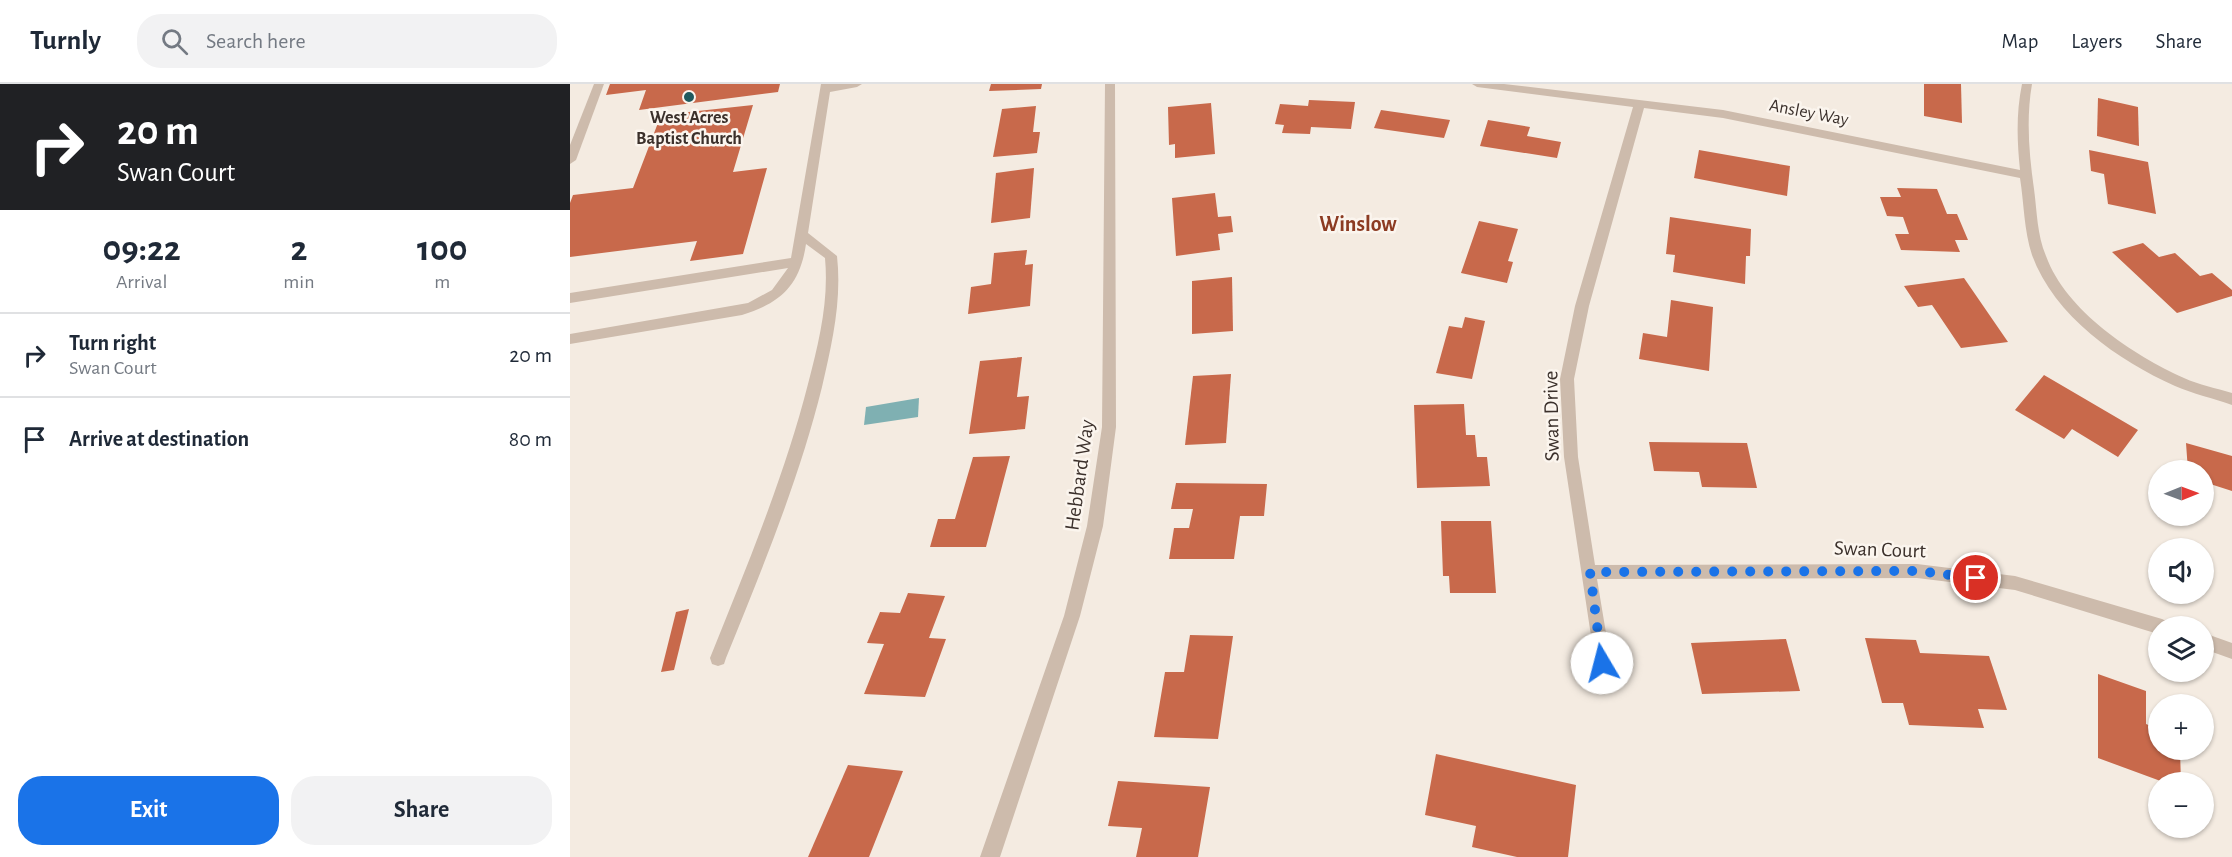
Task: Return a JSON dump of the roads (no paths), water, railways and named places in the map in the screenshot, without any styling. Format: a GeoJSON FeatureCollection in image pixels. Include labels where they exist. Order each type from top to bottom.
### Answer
{"type":"FeatureCollection","features":[{"type":"Feature","properties":{"kind":"street"},"geometry":{"type":"LineString","coordinates":[[570,160],[599,84]]}},
{"type":"Feature","properties":{"kind":"street"},"geometry":{"type":"LineString","coordinates":[[570,339],[762,304],[779,294],[789,281],[797,262],[825,86],[857,84]]}},
{"type":"Feature","properties":{"kind":"street","name":"Hebbard Way"},"geometry":{"type":"LineString","coordinates":[[990,857],[1072,616],[1095,526],[1109,427],[1110,84]]}},
{"type":"Feature","properties":{"kind":"street","name":"Ansley Way"},"geometry":{"type":"LineString","coordinates":[[1477,84],[1723,114],[2026,175]]}},
{"type":"Feature","properties":{"kind":"street"},"geometry":{"type":"LineString","coordinates":[[2027,84],[2024,98],[2026,175],[2042,263],[2067,302],[2115,345],[2180,381],[2232,399]]}},
{"type":"Feature","properties":{"kind":"street","name":"Swan Drive"},"geometry":{"type":"LineString","coordinates":[[1602,663],[1571,458],[1567,379],[1582,306],[1640,103]]}},
{"type":"Feature","properties":{"kind":"street"},"geometry":{"type":"LineString","coordinates":[[718,658],[770,528],[809,413],[827,331],[834,277],[831,256],[802,235]]}},
{"type":"Feature","properties":{"kind":"street"},"geometry":{"type":"LineString","coordinates":[[570,298],[797,262]]}},
{"type":"Feature","properties":{"kind":"street","name":"Swan Court"},"geometry":{"type":"LineString","coordinates":[[1590,572],[1917,571],[2015,584],[2148,623]]}},
{"type":"Feature","properties":{"kind":"street"},"geometry":{"type":"LineString","coordinates":[[2214,645],[2232,651]]}},
{"type":"Feature","properties":{"kind":"water"},"geometry":{"type":"Polygon","coordinates":[[[919,398],[918,417],[864,425],[866,407],[919,398]]]}},
{"type":"Feature","properties":{"kind":"place","name":"West Acres Baptist Church"},"geometry":{"type":"Point","coordinates":[689,97]}},
{"type":"Feature","properties":{"kind":"district","name":"Winslow"},"geometry":{"type":"Point","coordinates":[1358,223]}}]}
